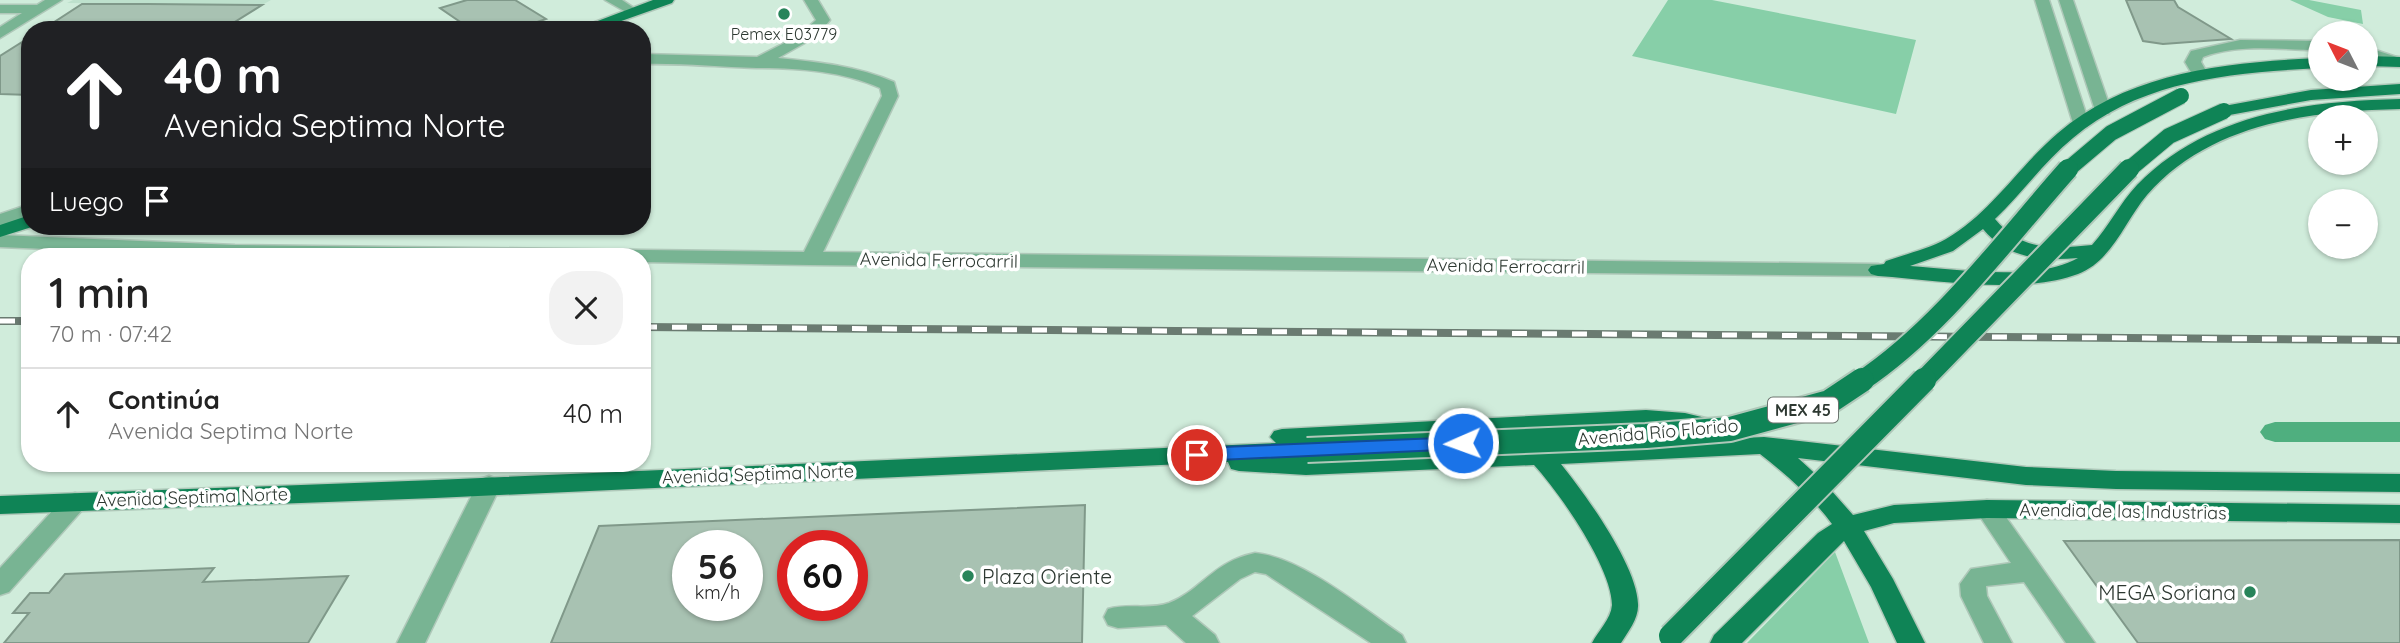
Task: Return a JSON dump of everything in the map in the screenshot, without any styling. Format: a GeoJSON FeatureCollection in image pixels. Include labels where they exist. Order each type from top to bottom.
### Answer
{"type":"FeatureCollection","features":[{"type":"Feature","properties":{"kind":"main road"},"geometry":{"type":"LineString","coordinates":[[607,21],[667,0]]}},
{"type":"Feature","properties":{"kind":"main road"},"geometry":{"type":"LineString","coordinates":[[2378,62],[2399,65]]}},
{"type":"Feature","properties":{"kind":"main road"},"geometry":{"type":"LineString","coordinates":[[1878,270],[1940,250],[1961,238],[2081,123],[2102,110],[2144,90],[2202,76],[2308,64]]}},
{"type":"Feature","properties":{"kind":"main road"},"geometry":{"type":"LineString","coordinates":[[2378,68],[2399,65]]}},
{"type":"Feature","properties":{"kind":"main road","name":"Avenida Río Florido"},"geometry":{"type":"LineString","coordinates":[[1307,450],[1632,436],[1730,429],[1829,402],[1891,361],[1960,291],[2073,163],[2093,145],[2140,114],[2181,96],[2257,79],[2308,74]]}},
{"type":"Feature","properties":{"kind":"main road"},"geometry":{"type":"LineString","coordinates":[[1668,640],[2101,200],[2137,159],[2177,131],[2224,111],[2302,96],[2400,89]]}},
{"type":"Feature","properties":{"kind":"main road"},"geometry":{"type":"LineString","coordinates":[[1878,270],[2002,275],[2052,274],[2086,262],[2098,250],[2140,191],[2161,170],[2187,151],[2217,135],[2291,113],[2400,103]]}},
{"type":"Feature","properties":{"kind":"main road"},"geometry":{"type":"LineString","coordinates":[[1984,218],[1999,237],[2028,252],[2057,254],[2098,250]]}},
{"type":"Feature","properties":{"kind":"main road"},"geometry":{"type":"LineString","coordinates":[[0,231],[21,224]]}},
{"type":"Feature","properties":{"kind":"main road"},"geometry":{"type":"LineString","coordinates":[[1197,455],[1232,443],[1266,438],[1647,418],[1698,424],[1765,446],[1811,485],[1848,526],[1886,586],[1910,643]]}},
{"type":"Feature","properties":{"kind":"main road"},"geometry":{"type":"LineString","coordinates":[[1197,455],[1276,467],[1765,446]]}},
{"type":"Feature","properties":{"kind":"main road","name":"Avendia de las Industrias"},"geometry":{"type":"LineString","coordinates":[[1765,446],[1972,471],[2116,480],[2400,483]]}},
{"type":"Feature","properties":{"kind":"main road","name":"Avenida Septima Norte"},"geometry":{"type":"LineString","coordinates":[[0,505],[1307,450]]}},
{"type":"Feature","properties":{"kind":"main road"},"geometry":{"type":"LineString","coordinates":[[1541,457],[1559,477],[1584,514],[1621,583],[1626,602],[1623,616],[1606,643]]}},
{"type":"Feature","properties":{"kind":"main road","name":"Avendia de las Industrias"},"geometry":{"type":"LineString","coordinates":[[1848,526],[1894,514],[1987,509],[2400,514]]}},
{"type":"Feature","properties":{"kind":"main road"},"geometry":{"type":"LineString","coordinates":[[1724,643],[1814,551],[1848,526]]}},
{"type":"Feature","properties":{"kind":"street"},"geometry":{"type":"LineString","coordinates":[[0,33],[55,0]]}},
{"type":"Feature","properties":{"kind":"street"},"geometry":{"type":"LineString","coordinates":[[612,0],[633,12]]}},
{"type":"Feature","properties":{"kind":"street"},"geometry":{"type":"LineString","coordinates":[[757,63],[808,36],[822,24],[820,12],[811,0]]}},
{"type":"Feature","properties":{"kind":"street"},"geometry":{"type":"LineString","coordinates":[[2042,0],[2081,123]]}},
{"type":"Feature","properties":{"kind":"street"},"geometry":{"type":"LineString","coordinates":[[2066,0],[2102,110]]}},
{"type":"Feature","properties":{"kind":"street"},"geometry":{"type":"LineString","coordinates":[[0,9],[39,9]]}},
{"type":"Feature","properties":{"kind":"street"},"geometry":{"type":"LineString","coordinates":[[2049,23],[2076,26]]}},
{"type":"Feature","properties":{"kind":"street"},"geometry":{"type":"LineString","coordinates":[[2202,76],[2193,62],[2196,54],[2201,52],[2227,47],[2308,46]]}},
{"type":"Feature","properties":{"kind":"street"},"geometry":{"type":"LineString","coordinates":[[2378,57],[2399,65]]}},
{"type":"Feature","properties":{"kind":"street"},"geometry":{"type":"LineString","coordinates":[[651,60],[757,63],[867,75],[888,85],[890,96],[810,259]]}},
{"type":"Feature","properties":{"kind":"street"},"geometry":{"type":"LineString","coordinates":[[2060,60],[2087,64]]}},
{"type":"Feature","properties":{"kind":"street"},"geometry":{"type":"LineString","coordinates":[[0,220],[21,212]]}},
{"type":"Feature","properties":{"kind":"street","name":"Avenida Ferrocarril"},"geometry":{"type":"LineString","coordinates":[[0,241],[158,248]]}},
{"type":"Feature","properties":{"kind":"street","name":"Avenida Ferrocarril"},"geometry":{"type":"LineString","coordinates":[[651,257],[1878,270]]}},
{"type":"Feature","properties":{"kind":"street"},"geometry":{"type":"LineString","coordinates":[[411,643],[489,485]]}},
{"type":"Feature","properties":{"kind":"street"},"geometry":{"type":"LineString","coordinates":[[0,585],[75,502]]}},
{"type":"Feature","properties":{"kind":"street"},"geometry":{"type":"LineString","coordinates":[[1987,509],[2081,643]]}},
{"type":"Feature","properties":{"kind":"street"},"geometry":{"type":"LineString","coordinates":[[1118,617],[1171,613],[1200,596],[1226,574],[1261,561],[1273,563],[1286,571],[1392,643]]}},
{"type":"Feature","properties":{"kind":"street"},"geometry":{"type":"LineString","coordinates":[[1997,643],[1974,596],[1973,584],[1980,576],[2031,571]]}},
{"type":"Feature","properties":{"kind":"street"},"geometry":{"type":"LineString","coordinates":[[1171,613],[1205,643]]}},
{"type":"Feature","properties":{"kind":"shaded area"},"geometry":{"type":"Polygon","coordinates":[[[73,0],[271,0],[262,5],[67,3],[73,0]]]}},
{"type":"Feature","properties":{"kind":"green space"},"geometry":{"type":"Polygon","coordinates":[[[1668,0],[1712,0],[1916,40],[1896,114],[1632,56],[1668,0]]]}},
{"type":"Feature","properties":{"kind":"green space"},"geometry":{"type":"Polygon","coordinates":[[[2290,0],[2309,0],[2361,10],[2363,21],[2328,17],[2290,0]]]}},
{"type":"Feature","properties":{"kind":"green space"},"geometry":{"type":"Polygon","coordinates":[[[1835,552],[1869,643],[1747,643],[1835,552]]]}},
{"type":"Feature","properties":{"kind":"building"},"geometry":{"type":"Polygon","coordinates":[[[467,0],[515,0],[546,19],[459,21],[440,8],[467,0]]]}},
{"type":"Feature","properties":{"kind":"building"},"geometry":{"type":"Polygon","coordinates":[[[2126,0],[2174,0],[2178,7],[2231,39],[2163,44],[2143,41],[2126,0]]]}},
{"type":"Feature","properties":{"kind":"building"},"geometry":{"type":"Polygon","coordinates":[[[82,4],[262,5],[236,21],[56,21],[82,4]]]}},
{"type":"Feature","properties":{"kind":"building"},"geometry":{"type":"Polygon","coordinates":[[[21,43],[21,95],[0,94],[0,56],[21,43]]]}},
{"type":"Feature","properties":{"kind":"building","name":"Plaza Oriente"},"geometry":{"type":"Polygon","coordinates":[[[1085,505],[1082,643],[551,643],[599,526],[1085,505]]]}},
{"type":"Feature","properties":{"kind":"building","name":"MEGA Soriana"},"geometry":{"type":"Polygon","coordinates":[[[2400,540],[2400,643],[2138,643],[2064,541],[2400,540]]]}},
{"type":"Feature","properties":{"kind":"building"},"geometry":{"type":"Polygon","coordinates":[[[214,568],[203,582],[348,576],[308,643],[4,643],[29,613],[13,613],[30,593],[49,593],[65,574],[214,568]]]}},
{"type":"Feature","properties":{"kind":"waterway"},"geometry":{"type":"LineString","coordinates":[[2275,432],[2400,432]]}},
{"type":"Feature","properties":{"kind":"railway"},"geometry":{"type":"LineString","coordinates":[[0,321],[21,321]]}},
{"type":"Feature","properties":{"kind":"railway"},"geometry":{"type":"LineString","coordinates":[[651,327],[2400,340]]}},
{"type":"Feature","properties":{"kind":"place","name":"Pemex E03779"},"geometry":{"type":"Point","coordinates":[784,14]}},
{"type":"Feature","properties":{"kind":"place","name":"Plaza Oriente"},"geometry":{"type":"Point","coordinates":[968,576]}},
{"type":"Feature","properties":{"kind":"place","name":"MEGA Soriana"},"geometry":{"type":"Point","coordinates":[2250,592]}},
{"type":"Feature","properties":{"kind":"route"},"geometry":{"type":"LineString","coordinates":[[1197,455],[1463,443]]}}]}
